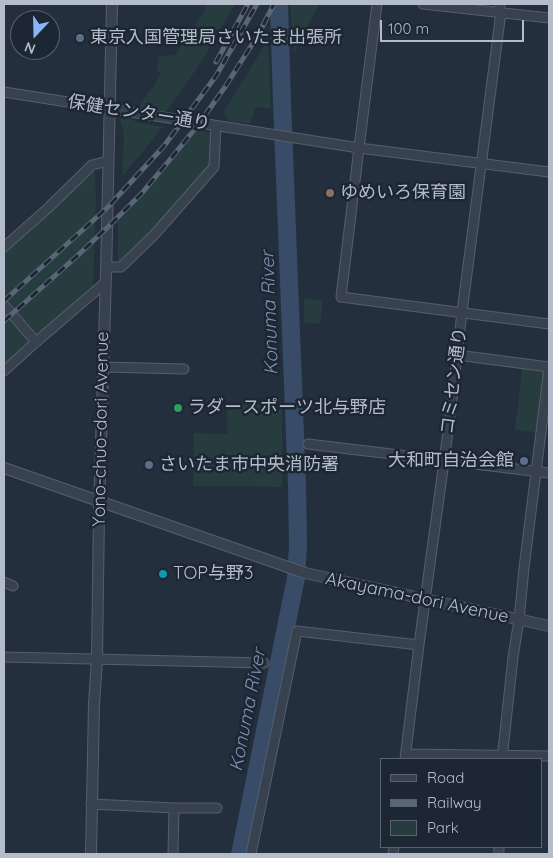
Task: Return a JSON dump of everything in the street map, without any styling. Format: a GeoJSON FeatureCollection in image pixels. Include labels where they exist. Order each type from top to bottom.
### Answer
{"type":"FeatureCollection","features":[{"type":"Feature","properties":{"kind":"street","name":"Yono-chuo-dori Avenue"},"geometry":{"type":"LineString","coordinates":[[90,854],[97,659],[99,502],[112,4]]}},
{"type":"Feature","properties":{"kind":"street"},"geometry":{"type":"LineString","coordinates":[[377,4],[341,297],[549,324]]}},
{"type":"Feature","properties":{"kind":"street"},"geometry":{"type":"LineString","coordinates":[[423,4],[500,8],[549,18]]}},
{"type":"Feature","properties":{"kind":"street","name":"コミセン通り"},"geometry":{"type":"LineString","coordinates":[[406,756],[500,8]]}},
{"type":"Feature","properties":{"kind":"street","name":"保健センター通り"},"geometry":{"type":"LineString","coordinates":[[4,92],[359,148]]}},
{"type":"Feature","properties":{"kind":"street"},"geometry":{"type":"LineString","coordinates":[[106,266],[121,267],[154,235],[214,166],[216,126]]}},
{"type":"Feature","properties":{"kind":"street"},"geometry":{"type":"LineString","coordinates":[[359,148],[549,172]]}},
{"type":"Feature","properties":{"kind":"street"},"geometry":{"type":"LineString","coordinates":[[4,247],[47,209],[92,164],[108,161]]}},
{"type":"Feature","properties":{"kind":"street"},"geometry":{"type":"LineString","coordinates":[[4,371],[106,282]]}},
{"type":"Feature","properties":{"kind":"street"},"geometry":{"type":"LineString","coordinates":[[4,305],[36,342]]}},
{"type":"Feature","properties":{"kind":"street"},"geometry":{"type":"LineString","coordinates":[[457,356],[549,368],[502,757]]}},
{"type":"Feature","properties":{"kind":"street"},"geometry":{"type":"LineString","coordinates":[[103,367],[184,369]]}},
{"type":"Feature","properties":{"kind":"street"},"geometry":{"type":"LineString","coordinates":[[308,444],[549,473]]}},
{"type":"Feature","properties":{"kind":"street","name":"Akayama-dori Avenue"},"geometry":{"type":"LineString","coordinates":[[4,468],[305,573],[549,626]]}},
{"type":"Feature","properties":{"kind":"street"},"geometry":{"type":"LineString","coordinates":[[4,582],[13,586]]}},
{"type":"Feature","properties":{"kind":"street"},"geometry":{"type":"LineString","coordinates":[[251,854],[297,631],[419,645]]}},
{"type":"Feature","properties":{"kind":"street"},"geometry":{"type":"LineString","coordinates":[[4,657],[264,663]]}},
{"type":"Feature","properties":{"kind":"street"},"geometry":{"type":"LineString","coordinates":[[406,756],[549,756]]}},
{"type":"Feature","properties":{"kind":"street"},"geometry":{"type":"LineString","coordinates":[[91,804],[217,808]]}},
{"type":"Feature","properties":{"kind":"street"},"geometry":{"type":"LineString","coordinates":[[173,854],[174,808]]}},
{"type":"Feature","properties":{"kind":"green space"},"geometry":{"type":"Polygon","coordinates":[[[205,4],[235,4],[202,61],[166,112],[138,107],[157,81],[161,72],[157,72],[158,57],[175,55],[205,10],[205,4]]]}},
{"type":"Feature","properties":{"kind":"green space"},"geometry":{"type":"Polygon","coordinates":[[[290,4],[319,4],[294,53],[290,4]]]}},
{"type":"Feature","properties":{"kind":"green space"},"geometry":{"type":"Polygon","coordinates":[[[266,43],[268,43],[271,109],[256,107],[250,124],[227,121],[227,117],[223,113],[266,43]]]}},
{"type":"Feature","properties":{"kind":"green space"},"geometry":{"type":"Polygon","coordinates":[[[123,118],[163,127],[122,177],[124,134],[120,120],[123,118]]]}},
{"type":"Feature","properties":{"kind":"green space"},"geometry":{"type":"Polygon","coordinates":[[[197,130],[212,133],[212,165],[180,203],[122,263],[118,264],[118,221],[139,200],[197,130]]]}},
{"type":"Feature","properties":{"kind":"green space"},"geometry":{"type":"Polygon","coordinates":[[[93,171],[95,172],[96,204],[93,286],[4,364],[4,254],[93,171]]]}},
{"type":"Feature","properties":{"kind":"green space"},"geometry":{"type":"Polygon","coordinates":[[[304,298],[323,301],[320,324],[304,322],[304,298]]]}},
{"type":"Feature","properties":{"kind":"green space"},"geometry":{"type":"Polygon","coordinates":[[[525,367],[545,370],[539,433],[515,430],[522,370],[525,367]]]}},
{"type":"Feature","properties":{"kind":"green space"},"geometry":{"type":"Polygon","coordinates":[[[227,403],[282,404],[282,487],[193,486],[194,433],[227,434],[227,403]]]}},
{"type":"Feature","properties":{"kind":"waterway","name":"Konuma River"},"geometry":{"type":"LineString","coordinates":[[240,854],[296,578],[298,545],[279,4]]}},
{"type":"Feature","properties":{"kind":"railway"},"geometry":{"type":"LineString","coordinates":[[216,62],[248,4]]}},
{"type":"Feature","properties":{"kind":"railway"},"geometry":{"type":"LineString","coordinates":[[4,301],[108,207],[164,146],[216,76],[257,4]]}},
{"type":"Feature","properties":{"kind":"railway"},"geometry":{"type":"LineString","coordinates":[[4,321],[76,257],[142,193],[198,125],[225,87],[258,35],[274,4]]}},
{"type":"Feature","properties":{"kind":"place","name":"東京入国管理局さいたま出張所"},"geometry":{"type":"Point","coordinates":[80,38]}},
{"type":"Feature","properties":{"kind":"place","name":"ゆめいろ保育園"},"geometry":{"type":"Point","coordinates":[330,193]}},
{"type":"Feature","properties":{"kind":"place","name":"ラダースポーツ北与野店"},"geometry":{"type":"Point","coordinates":[178,408]}},
{"type":"Feature","properties":{"kind":"place","name":"大和町自治会館"},"geometry":{"type":"Point","coordinates":[524,461]}},
{"type":"Feature","properties":{"kind":"place","name":"さいたま市中央消防署"},"geometry":{"type":"Point","coordinates":[149,465]}},
{"type":"Feature","properties":{"kind":"place","name":"TOP与野3"},"geometry":{"type":"Point","coordinates":[163,574]}}]}
